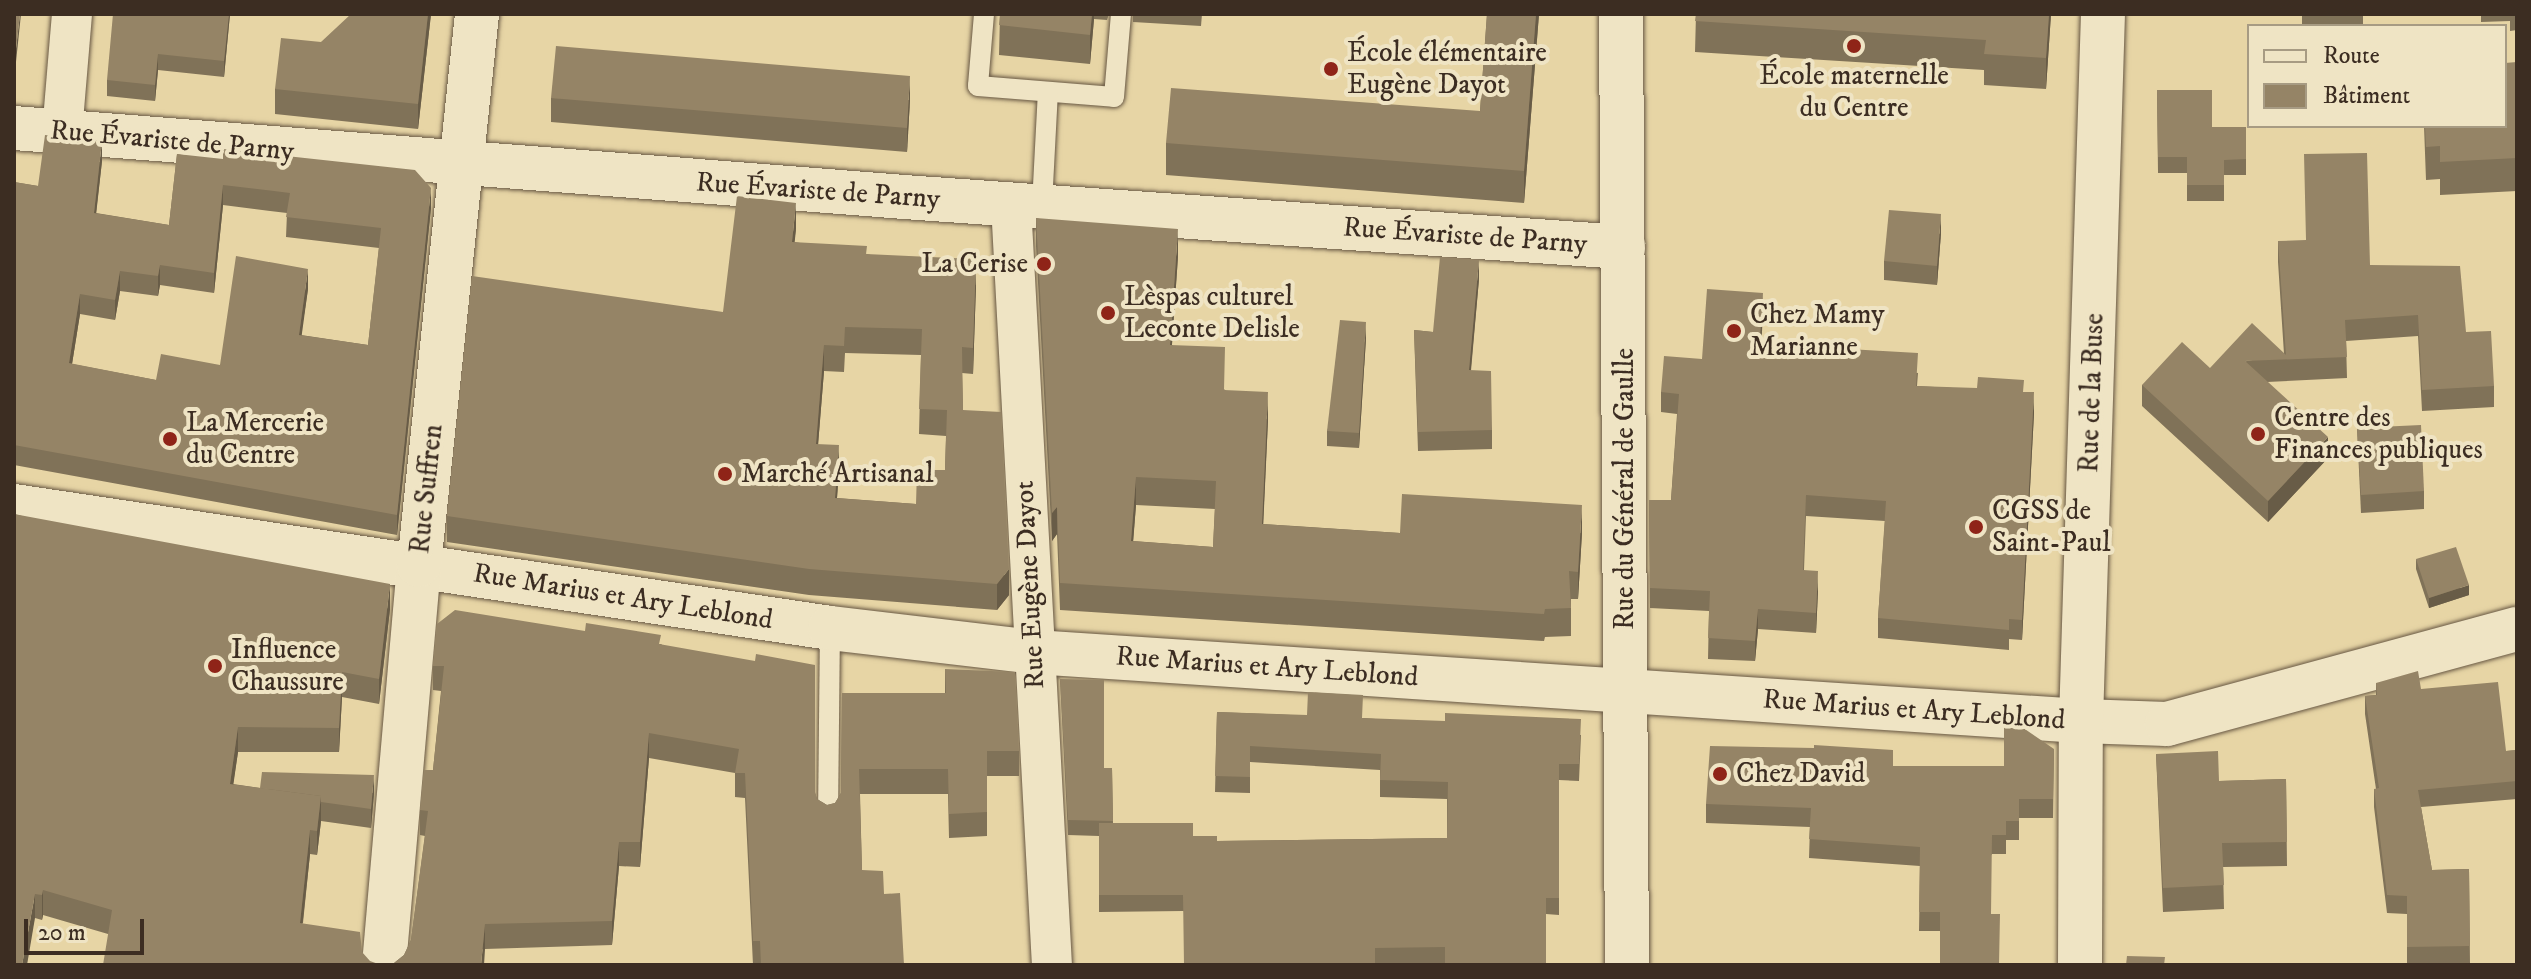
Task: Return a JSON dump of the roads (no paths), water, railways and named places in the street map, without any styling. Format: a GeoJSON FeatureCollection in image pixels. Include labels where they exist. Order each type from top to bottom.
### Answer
{"type":"FeatureCollection","features":[{"type":"Feature","properties":{"kind":"street"},"geometry":{"type":"LineString","coordinates":[[62,133],[72,14]]}},
{"type":"Feature","properties":{"kind":"street","name":"Rue Suffren"},"geometry":{"type":"LineString","coordinates":[[384,965],[419,565],[464,163],[477,14]]}},
{"type":"Feature","properties":{"kind":"street","name":"Rue du Général de Gaulle"},"geometry":{"type":"LineString","coordinates":[[1621,14],[1627,965]]}},
{"type":"Feature","properties":{"kind":"street","name":"Rue de la Buse"},"geometry":{"type":"LineString","coordinates":[[2080,965],[2081,721],[2103,14]]}},
{"type":"Feature","properties":{"kind":"street","name":"Rue Évariste de Parny"},"geometry":{"type":"LineString","coordinates":[[14,128],[1623,247]]}},
{"type":"Feature","properties":{"kind":"street","name":"Rue Eugène Dayot"},"geometry":{"type":"LineString","coordinates":[[1026,205],[1034,652],[1052,965]]}},
{"type":"Feature","properties":{"kind":"street","name":"Rue Marius et Ary Leblond"},"geometry":{"type":"LineString","coordinates":[[14,506],[830,628],[1034,652],[2081,721],[2167,724],[2517,629]]}},
{"type":"Feature","properties":{"kind":"lane"},"geometry":{"type":"LineString","coordinates":[[984,14],[978,86],[1114,97],[1121,14]]}},
{"type":"Feature","properties":{"kind":"lane"},"geometry":{"type":"LineString","coordinates":[[1026,205],[1048,92]]}},
{"type":"Feature","properties":{"kind":"lane"},"geometry":{"type":"LineString","coordinates":[[828,817],[830,628]]}},
{"type":"Feature","properties":{"kind":"place","name":"École maternelle du Centre"},"geometry":{"type":"Point","coordinates":[1854,46]}},
{"type":"Feature","properties":{"kind":"place","name":"École élémentaire Eugène Dayot"},"geometry":{"type":"Point","coordinates":[1331,69]}},
{"type":"Feature","properties":{"kind":"place","name":"La Cerise"},"geometry":{"type":"Point","coordinates":[1044,264]}},
{"type":"Feature","properties":{"kind":"place","name":"Lèspas culturel Leconte Delisle"},"geometry":{"type":"Point","coordinates":[1108,313]}},
{"type":"Feature","properties":{"kind":"place","name":"Chez Mamy Marianne"},"geometry":{"type":"Point","coordinates":[1734,331]}},
{"type":"Feature","properties":{"kind":"place","name":"Centre des Finances publiques"},"geometry":{"type":"Point","coordinates":[2258,434]}},
{"type":"Feature","properties":{"kind":"place","name":"La Mercerie du Centre"},"geometry":{"type":"Point","coordinates":[170,439]}},
{"type":"Feature","properties":{"kind":"place","name":"Marché Artisanal"},"geometry":{"type":"Point","coordinates":[725,474]}},
{"type":"Feature","properties":{"kind":"place","name":"CGSS de Saint-Paul"},"geometry":{"type":"Point","coordinates":[1976,527]}},
{"type":"Feature","properties":{"kind":"place","name":"Influence Chaussure"},"geometry":{"type":"Point","coordinates":[215,666]}},
{"type":"Feature","properties":{"kind":"place","name":"Chez David"},"geometry":{"type":"Point","coordinates":[1720,774]}}]}
